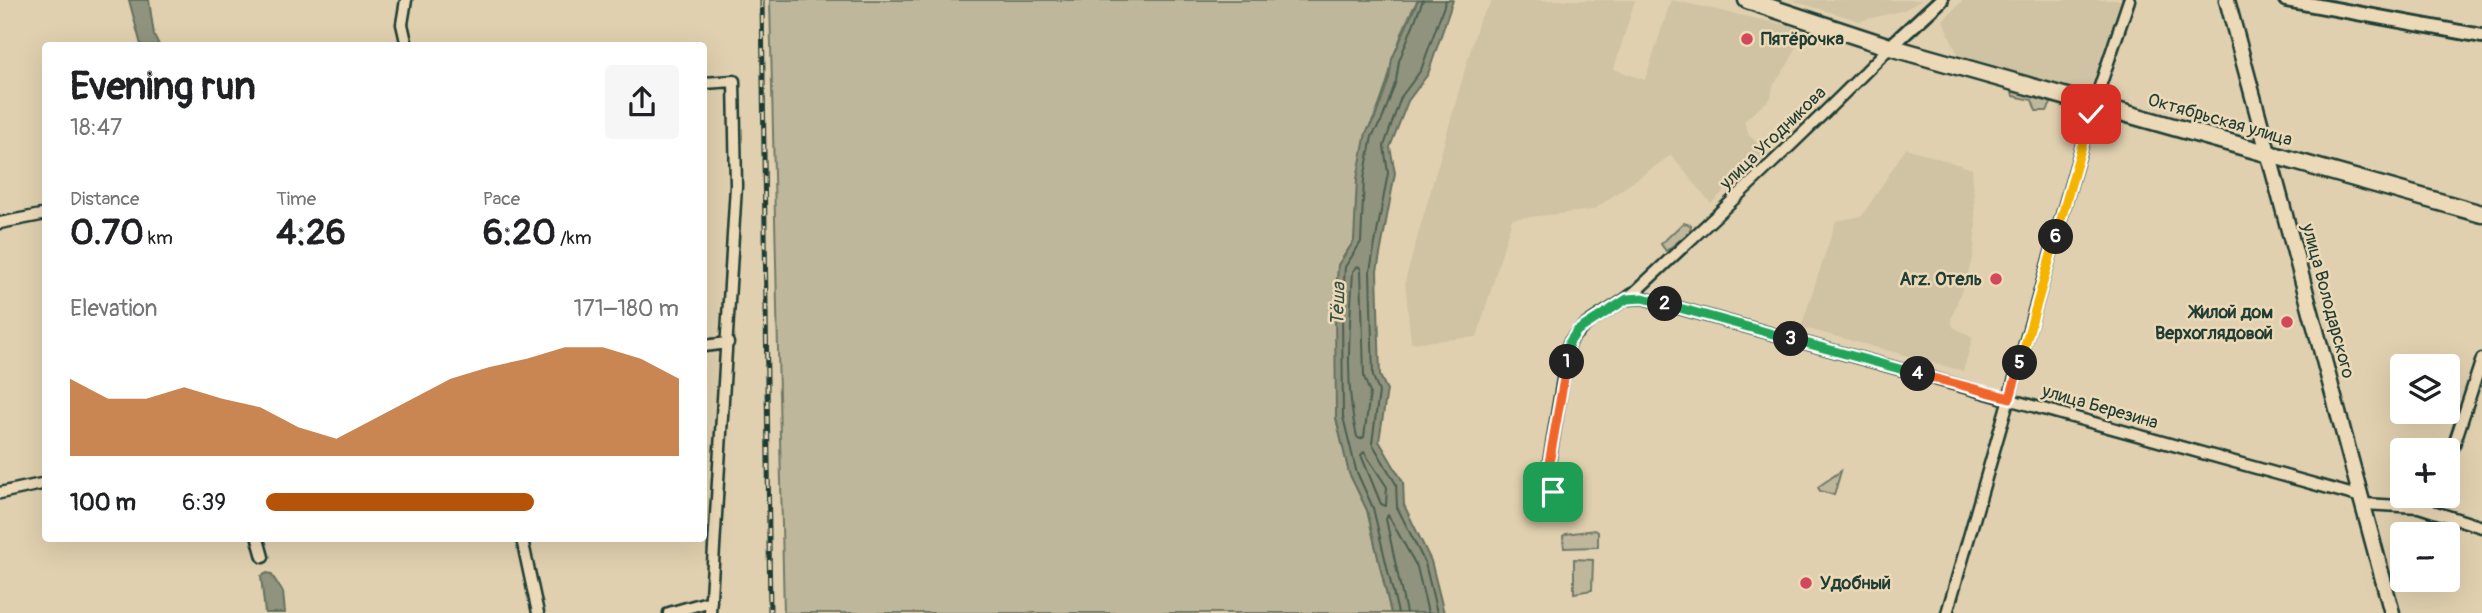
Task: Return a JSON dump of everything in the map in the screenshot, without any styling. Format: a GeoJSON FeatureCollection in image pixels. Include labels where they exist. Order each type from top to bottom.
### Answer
{"type":"FeatureCollection","features":[{"type":"Feature","properties":{"kind":"main road","name":"Октябрьская улица"},"geometry":{"type":"LineString","coordinates":[[1747,0],[1891,47],[2482,214]]}},
{"type":"Feature","properties":{"kind":"main road","name":"улица Володарского"},"geometry":{"type":"LineString","coordinates":[[2227,0],[2392,613]]}},
{"type":"Feature","properties":{"kind":"street"},"geometry":{"type":"LineString","coordinates":[[406,0],[402,24],[406,42]]}},
{"type":"Feature","properties":{"kind":"street","name":"улица Угодникова"},"geometry":{"type":"LineString","coordinates":[[1553,492],[1548,469],[1569,343],[1577,331],[1627,299],[1795,144],[1941,0]]}},
{"type":"Feature","properties":{"kind":"street"},"geometry":{"type":"LineString","coordinates":[[1947,613],[2094,104],[2129,0]]}},
{"type":"Feature","properties":{"kind":"street"},"geometry":{"type":"LineString","coordinates":[[2286,0],[2482,36]]}},
{"type":"Feature","properties":{"kind":"street"},"geometry":{"type":"LineString","coordinates":[[707,83],[734,81],[736,186],[710,613]]}},
{"type":"Feature","properties":{"kind":"street"},"geometry":{"type":"LineString","coordinates":[[0,223],[42,215]]}},
{"type":"Feature","properties":{"kind":"street","name":"улица Березина"},"geometry":{"type":"LineString","coordinates":[[1627,299],[1643,298],[2010,398],[2362,500],[2390,503]]}},
{"type":"Feature","properties":{"kind":"street"},"geometry":{"type":"LineString","coordinates":[[707,346],[728,343]]}},
{"type":"Feature","properties":{"kind":"street"},"geometry":{"type":"LineString","coordinates":[[2456,438],[2482,359]]}},
{"type":"Feature","properties":{"kind":"street"},"geometry":{"type":"LineString","coordinates":[[0,493],[42,484]]}},
{"type":"Feature","properties":{"kind":"street","name":"улица Березина"},"geometry":{"type":"LineString","coordinates":[[2422,508],[2482,527]]}},
{"type":"Feature","properties":{"kind":"street"},"geometry":{"type":"LineString","coordinates":[[259,542],[262,557]]}},
{"type":"Feature","properties":{"kind":"street"},"geometry":{"type":"LineString","coordinates":[[523,542],[538,613]]}},
{"type":"Feature","properties":{"kind":"street"},"geometry":{"type":"LineString","coordinates":[[669,613],[711,601]]}},
{"type":"Feature","properties":{"kind":"shaded area"},"geometry":{"type":"Polygon","coordinates":[[[770,0],[1418,0],[1402,32],[1381,101],[1366,133],[1354,241],[1338,265],[1336,418],[1349,473],[1367,510],[1391,613],[784,613],[770,0]]]}},
{"type":"Feature","properties":{"kind":"shaded area"},"geometry":{"type":"Polygon","coordinates":[[[1493,0],[1635,0],[1614,69],[1645,80],[1671,0],[1804,29],[1790,61],[1773,86],[1771,98],[1744,121],[1749,135],[1767,153],[1711,203],[1671,155],[1593,210],[1512,219],[1477,337],[1411,343],[1405,281],[1479,20],[1493,0]]]}},
{"type":"Feature","properties":{"kind":"shaded area"},"geometry":{"type":"Polygon","coordinates":[[[1790,0],[1922,0],[1904,10],[1860,21],[1790,0]]]}},
{"type":"Feature","properties":{"kind":"shaded area"},"geometry":{"type":"Polygon","coordinates":[[[1963,0],[2121,0],[2089,94],[1960,60],[1943,20],[1963,0]]]}},
{"type":"Feature","properties":{"kind":"shaded area"},"geometry":{"type":"Polygon","coordinates":[[[2011,86],[2054,98],[2047,111],[2036,111],[2032,100],[2013,96],[2011,86]]]}},
{"type":"Feature","properties":{"kind":"shaded area"},"geometry":{"type":"Polygon","coordinates":[[[1906,148],[1972,169],[1976,226],[1973,258],[1951,320],[1953,327],[1973,337],[1963,371],[1801,327],[1836,221],[1862,216],[1906,148]]]}},
{"type":"Feature","properties":{"kind":"shaded area"},"geometry":{"type":"Polygon","coordinates":[[[1683,223],[1691,225],[1690,232],[1666,251],[1661,244],[1683,223]]]}},
{"type":"Feature","properties":{"kind":"shaded area"},"geometry":{"type":"Polygon","coordinates":[[[1841,471],[1834,495],[1820,491],[1818,487],[1841,471]]]}},
{"type":"Feature","properties":{"kind":"shaded area"},"geometry":{"type":"Polygon","coordinates":[[[1595,530],[1598,532],[1598,547],[1564,548],[1563,536],[1566,534],[1595,530]]]}},
{"type":"Feature","properties":{"kind":"shaded area"},"geometry":{"type":"Polygon","coordinates":[[[1574,559],[1593,560],[1592,590],[1574,593],[1574,559]]]}},
{"type":"Feature","properties":{"kind":"water"},"geometry":{"type":"Polygon","coordinates":[[[129,0],[149,0],[158,42],[140,42],[129,0]]]}},
{"type":"Feature","properties":{"kind":"water","name":"Тёша"},"geometry":{"type":"Polygon","coordinates":[[[1418,0],[1453,0],[1428,74],[1408,101],[1390,147],[1395,173],[1377,271],[1380,376],[1387,390],[1379,441],[1403,482],[1404,505],[1431,561],[1444,613],[1391,613],[1367,510],[1349,473],[1336,418],[1335,312],[1338,265],[1354,241],[1357,179],[1366,133],[1375,118],[1389,79],[1392,59],[1418,0]]]}},
{"type":"Feature","properties":{"kind":"water"},"geometry":{"type":"Polygon","coordinates":[[[271,574],[283,592],[285,613],[265,613],[261,576],[271,574]]]}},
{"type":"Feature","properties":{"kind":"railway"},"geometry":{"type":"LineString","coordinates":[[762,0],[770,613]]}},
{"type":"Feature","properties":{"kind":"place","name":"Пятёрочка"},"geometry":{"type":"Point","coordinates":[1747,39]}},
{"type":"Feature","properties":{"kind":"place","name":"Arz. Отель"},"geometry":{"type":"Point","coordinates":[1996,279]}},
{"type":"Feature","properties":{"kind":"place","name":"Жилой дом Верхоглядовой"},"geometry":{"type":"Point","coordinates":[2287,322]}},
{"type":"Feature","properties":{"kind":"place","name":"Удобный"},"geometry":{"type":"Point","coordinates":[1806,583]}},
{"type":"Feature","properties":{"kind":"route"},"geometry":{"type":"LineString","coordinates":[[1553,492],[1548,469],[1566,379],[1569,343],[1577,331],[1627,299],[1643,298],[2010,398],[2091,114]]}}]}
